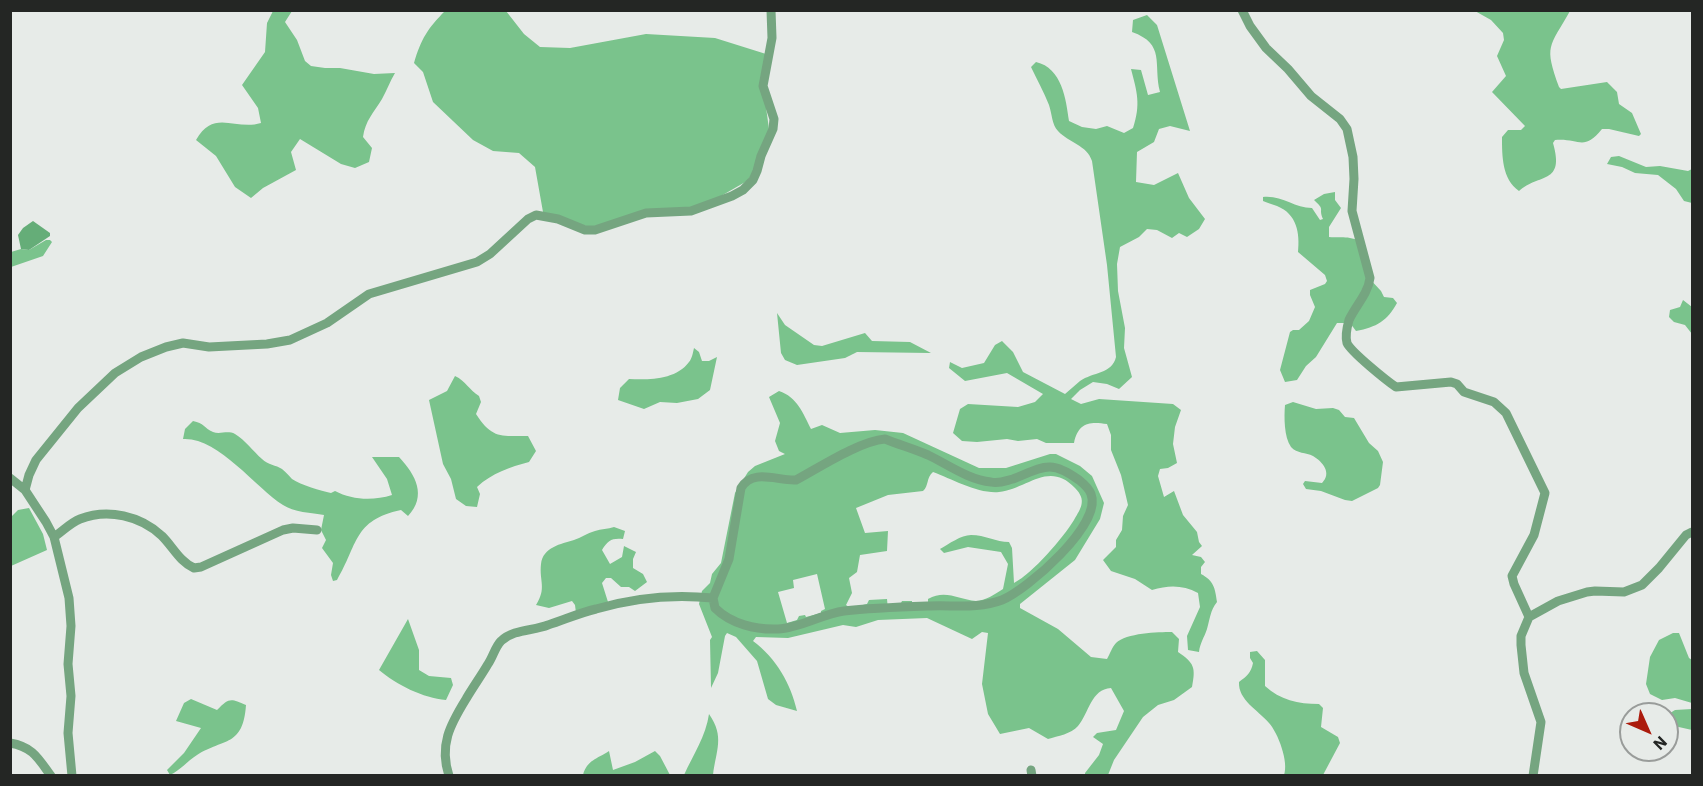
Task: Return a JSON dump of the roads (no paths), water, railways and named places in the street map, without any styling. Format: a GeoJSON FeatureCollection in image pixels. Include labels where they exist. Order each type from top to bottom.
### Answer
{"type":"FeatureCollection","features":[{"type":"Feature","properties":{"kind":"street"},"geometry":{"type":"LineString","coordinates":[[25,490],[28,475],[36,460],[78,408],[115,373],[141,357],[183,343],[210,347],[267,344],[290,340],[327,322],[369,294],[477,262],[490,254],[528,219],[536,215],[558,219],[585,230],[595,230],[646,213],[691,211],[743,190],[753,180],[773,129],[774,119],[763,86],[772,38],[771,10]]}},
{"type":"Feature","properties":{"kind":"street"},"geometry":{"type":"LineString","coordinates":[[1242,10],[1266,48],[1311,96],[1340,119],[1347,129],[1353,157],[1352,211],[1370,278],[1369,286],[1349,321],[1346,334],[1349,346],[1380,376],[1396,387],[1451,382],[1457,384],[1464,392],[1494,402],[1506,413],[1544,488],[1545,493],[1534,535],[1512,576],[1529,617]]}},
{"type":"Feature","properties":{"kind":"street"},"geometry":{"type":"LineString","coordinates":[[885,439],[990,482],[1002,483],[1048,465],[1057,467],[1085,484],[1092,495],[1092,506],[1078,535],[1065,551],[1023,588],[1004,599],[981,607],[930,606],[841,611],[780,629],[757,628],[736,622],[715,608],[713,598],[729,559],[741,488],[745,481],[759,476],[796,480],[875,440],[885,439]]}},
{"type":"Feature","properties":{"kind":"street"},"geometry":{"type":"LineString","coordinates":[[10,478],[25,490],[54,537],[69,598],[71,626],[68,664],[71,696],[68,733],[72,776]]}},
{"type":"Feature","properties":{"kind":"street"},"geometry":{"type":"LineString","coordinates":[[54,537],[81,519],[103,514],[131,518],[151,527],[161,535],[182,560],[194,568],[201,567],[283,530],[293,528],[317,530]]}},
{"type":"Feature","properties":{"kind":"street"},"geometry":{"type":"LineString","coordinates":[[1533,776],[1541,722],[1524,673],[1521,636],[1529,617],[1558,601],[1587,592],[1624,592],[1642,585],[1686,535],[1692,532]]}},
{"type":"Feature","properties":{"kind":"street"},"geometry":{"type":"LineString","coordinates":[[449,776],[444,756],[447,738],[458,712],[496,648],[505,638],[595,609],[631,601],[679,596],[713,598]]}},
{"type":"Feature","properties":{"kind":"street"},"geometry":{"type":"LineString","coordinates":[[10,743],[28,748],[51,776]]}}]}
